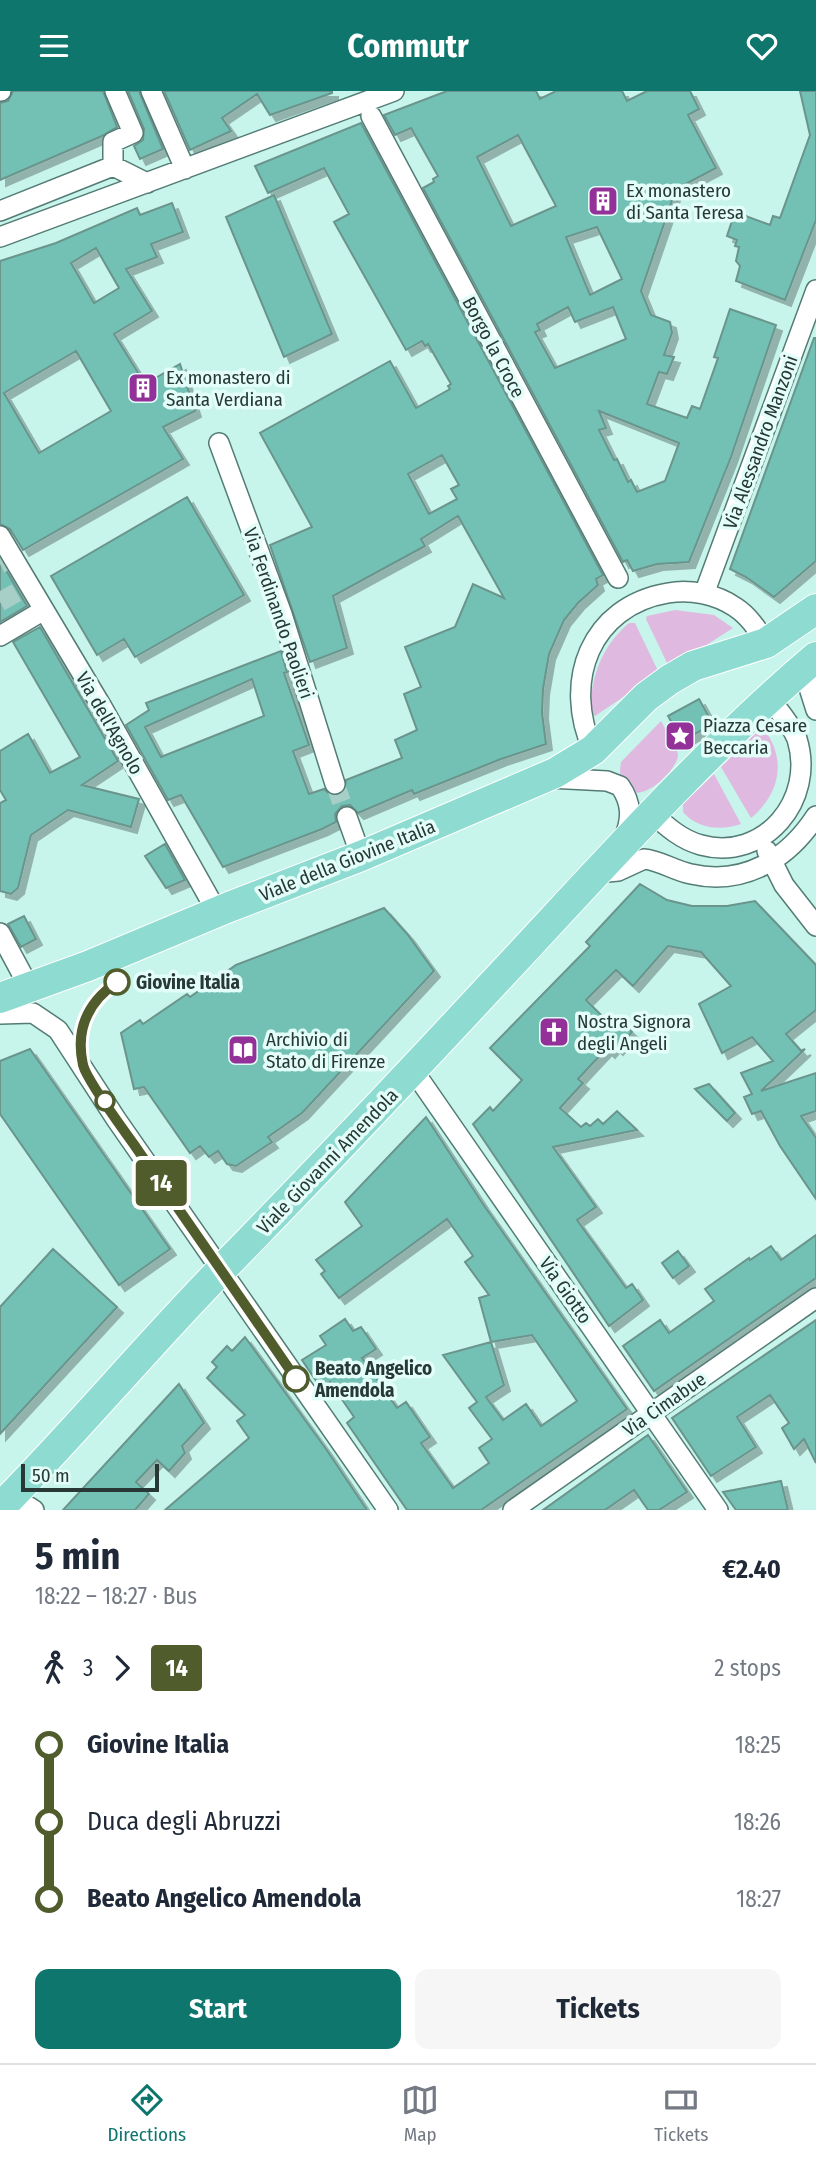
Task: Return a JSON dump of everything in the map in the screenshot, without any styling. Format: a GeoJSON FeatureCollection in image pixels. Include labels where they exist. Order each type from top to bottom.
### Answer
{"type":"FeatureCollection","features":[{"type":"Feature","properties":{"kind":"main road"},"geometry":{"type":"LineString","coordinates":[[766,643],[816,609]]}},
{"type":"Feature","properties":{"kind":"main road","name":"Viale della Giovine Italia"},"geometry":{"type":"LineString","coordinates":[[0,998],[88,966],[361,856],[544,778],[593,750],[646,697],[669,680],[693,666],[766,643]]}},
{"type":"Feature","properties":{"kind":"main road"},"geometry":{"type":"LineString","coordinates":[[652,813],[809,663]]}},
{"type":"Feature","properties":{"kind":"main road","name":"Viale Giovanni Amendola"},"geometry":{"type":"LineString","coordinates":[[0,1509],[652,813]]}},
{"type":"Feature","properties":{"kind":"street"},"geometry":{"type":"LineString","coordinates":[[113,166],[113,142],[135,138],[115,91]]}},
{"type":"Feature","properties":{"kind":"street"},"geometry":{"type":"LineString","coordinates":[[151,91],[186,169]]}},
{"type":"Feature","properties":{"kind":"street"},"geometry":{"type":"LineString","coordinates":[[0,237],[394,91]]}},
{"type":"Feature","properties":{"kind":"street","name":"Borgo la Croce"},"geometry":{"type":"LineString","coordinates":[[371,116],[618,578]]}},
{"type":"Feature","properties":{"kind":"street"},"geometry":{"type":"LineString","coordinates":[[0,211],[113,166],[147,183]]}},
{"type":"Feature","properties":{"kind":"street","name":"Via Alessandro Manzoni"},"geometry":{"type":"LineString","coordinates":[[704,594],[816,290]]}},
{"type":"Feature","properties":{"kind":"street","name":"Via Ferdinando Paolieri"},"geometry":{"type":"LineString","coordinates":[[219,443],[282,614],[335,784]]}},
{"type":"Feature","properties":{"kind":"street","name":"Via dell'Agnolo"},"geometry":{"type":"LineString","coordinates":[[0,536],[8,560],[44,610],[217,912]]}},
{"type":"Feature","properties":{"kind":"street"},"geometry":{"type":"LineString","coordinates":[[593,750],[581,714],[581,680],[588,654],[601,631],[623,610],[646,598],[679,591],[715,596],[736,607],[755,625],[766,643]]}},
{"type":"Feature","properties":{"kind":"street"},"geometry":{"type":"LineString","coordinates":[[0,636],[44,610]]}},
{"type":"Feature","properties":{"kind":"street"},"geometry":{"type":"LineString","coordinates":[[809,663],[816,710]]}},
{"type":"Feature","properties":{"kind":"street"},"geometry":{"type":"LineString","coordinates":[[652,813],[681,837],[704,846],[727,847],[761,839],[781,823],[796,800],[801,775],[799,746],[790,726],[770,699]]}},
{"type":"Feature","properties":{"kind":"street"},"geometry":{"type":"LineString","coordinates":[[544,778],[607,781],[620,786],[628,799],[631,815],[621,846]]}},
{"type":"Feature","properties":{"kind":"street"},"geometry":{"type":"LineString","coordinates":[[796,800],[816,798]]}},
{"type":"Feature","properties":{"kind":"street"},"geometry":{"type":"LineString","coordinates":[[597,873],[618,871],[644,859],[685,873],[709,876],[752,871],[772,862],[797,842],[816,816]]}},
{"type":"Feature","properties":{"kind":"street"},"geometry":{"type":"LineString","coordinates":[[347,817],[361,856]]}},
{"type":"Feature","properties":{"kind":"street"},"geometry":{"type":"LineString","coordinates":[[761,839],[783,885],[816,926]]}},
{"type":"Feature","properties":{"kind":"street"},"geometry":{"type":"LineString","coordinates":[[0,933],[29,987]]}},
{"type":"Feature","properties":{"kind":"street"},"geometry":{"type":"LineString","coordinates":[[0,1014],[33,1013],[58,1030],[116,1119],[387,1510]]}},
{"type":"Feature","properties":{"kind":"street","name":"Via Giotto"},"geometry":{"type":"LineString","coordinates":[[413,1070],[718,1510]]}},
{"type":"Feature","properties":{"kind":"street","name":"Via Cimabue"},"geometry":{"type":"LineString","coordinates":[[513,1510],[816,1298]]}},
{"type":"Feature","properties":{"kind":"street"},"geometry":{"type":"LineString","coordinates":[[0,1509],[12,1503],[21,1503],[34,1510]]}},
{"type":"Feature","properties":{"kind":"shaded area"},"geometry":{"type":"Polygon","coordinates":[[[675,610],[714,615],[733,628],[672,667],[668,665],[646,619],[647,616],[675,610]]]}},
{"type":"Feature","properties":{"kind":"shaded area"},"geometry":{"type":"Polygon","coordinates":[[[629,623],[635,623],[659,673],[595,716],[590,711],[591,698],[600,663],[611,642],[629,623]]]}},
{"type":"Feature","properties":{"kind":"shaded area"},"geometry":{"type":"Polygon","coordinates":[[[661,721],[676,747],[677,761],[650,789],[634,792],[627,788],[621,779],[621,762],[661,721]]]}},
{"type":"Feature","properties":{"kind":"shaded area"},"geometry":{"type":"Polygon","coordinates":[[[762,727],[775,751],[777,775],[769,798],[751,818],[721,767],[762,727]]]}},
{"type":"Feature","properties":{"kind":"shaded area"},"geometry":{"type":"Polygon","coordinates":[[[714,774],[741,824],[710,827],[695,822],[683,812],[683,804],[714,774]]]}},
{"type":"Feature","properties":{"kind":"building"},"geometry":{"type":"Polygon","coordinates":[[[13,91],[103,91],[117,127],[0,180],[0,103],[8,101],[13,91]]]}},
{"type":"Feature","properties":{"kind":"building"},"geometry":{"type":"Polygon","coordinates":[[[128,91],[139,91],[163,149],[140,159],[134,146],[143,140],[144,129],[128,91]]]}},
{"type":"Feature","properties":{"kind":"building"},"geometry":{"type":"Polygon","coordinates":[[[164,91],[332,93],[270,115],[257,94],[222,118],[231,131],[190,150],[164,91]]]}},
{"type":"Feature","properties":{"kind":"building"},"geometry":{"type":"Polygon","coordinates":[[[447,91],[536,91],[540,99],[556,91],[622,91],[627,101],[647,91],[690,91],[699,109],[688,115],[716,168],[676,189],[641,291],[651,315],[670,322],[672,333],[664,355],[674,357],[667,374],[659,372],[647,404],[687,418],[692,406],[700,409],[718,358],[714,357],[730,309],[776,325],[731,457],[689,562],[657,564],[633,571],[627,560],[623,562],[423,188],[434,182],[433,179],[438,176],[411,128],[395,135],[384,115],[447,91]],[[518,135],[477,157],[511,226],[556,206],[518,135]],[[597,227],[566,237],[590,295],[622,279],[597,227]],[[568,307],[537,324],[540,330],[535,332],[555,368],[626,339],[613,307],[575,322],[568,307]],[[599,411],[606,428],[599,430],[614,460],[617,459],[628,482],[631,480],[637,492],[665,481],[679,443],[599,411]]]}},
{"type":"Feature","properties":{"kind":"building"},"geometry":{"type":"Polygon","coordinates":[[[800,91],[816,91],[816,220],[785,300],[736,281],[740,266],[736,261],[739,247],[735,246],[737,240],[727,236],[735,212],[770,225],[773,216],[780,218],[810,135],[800,91]]]}},
{"type":"Feature","properties":{"kind":"building"},"geometry":{"type":"Polygon","coordinates":[[[361,123],[603,575],[596,579],[598,585],[564,620],[549,654],[542,713],[546,744],[414,794],[412,790],[358,813],[350,805],[342,806],[335,814],[336,822],[223,867],[181,795],[168,800],[126,725],[149,710],[146,703],[281,651],[287,672],[284,673],[309,745],[293,751],[309,794],[324,789],[332,796],[338,796],[344,792],[346,780],[402,758],[395,740],[417,730],[404,694],[421,687],[405,647],[455,627],[473,584],[504,598],[458,516],[421,539],[425,546],[333,596],[347,648],[310,662],[270,545],[312,527],[260,433],[390,361],[416,408],[450,389],[448,386],[451,384],[428,344],[425,346],[422,341],[406,350],[334,222],[349,214],[324,168],[268,193],[255,166],[361,123]],[[442,455],[408,474],[429,514],[457,499],[451,489],[459,485],[442,455]],[[252,679],[145,727],[161,757],[264,716],[252,679]]]}},
{"type":"Feature","properties":{"kind":"building"},"geometry":{"type":"Polygon","coordinates":[[[274,195],[332,334],[284,357],[226,217],[274,195]]]}},
{"type":"Feature","properties":{"kind":"building","name":"Ex monastero di Santa Verdiana"},"geometry":{"type":"Polygon","coordinates":[[[172,203],[183,232],[151,244],[157,257],[126,269],[152,311],[114,334],[145,384],[180,364],[195,411],[163,427],[183,459],[23,550],[10,529],[0,524],[0,261],[56,243],[137,208],[140,215],[172,203]],[[96,248],[71,263],[94,303],[119,288],[96,248]],[[76,351],[4,393],[39,453],[111,411],[76,351]]]}},
{"type":"Feature","properties":{"kind":"building"},"geometry":{"type":"Polygon","coordinates":[[[814,338],[816,561],[774,597],[730,569],[814,338]]]}},
{"type":"Feature","properties":{"kind":"building"},"geometry":{"type":"Polygon","coordinates":[[[187,497],[244,595],[135,657],[124,639],[97,655],[51,576],[187,497]]]}},
{"type":"Feature","properties":{"kind":"building"},"geometry":{"type":"Polygon","coordinates":[[[0,560],[27,606],[0,622],[0,560]]]}},
{"type":"Feature","properties":{"kind":"building"},"geometry":{"type":"Polygon","coordinates":[[[40,627],[118,761],[82,785],[139,799],[131,827],[68,810],[31,835],[18,888],[11,894],[0,891],[0,803],[6,800],[0,790],[0,751],[28,734],[50,773],[80,757],[13,642],[40,627]]]}},
{"type":"Feature","properties":{"kind":"building"},"geometry":{"type":"Polygon","coordinates":[[[699,699],[713,724],[682,741],[668,716],[699,699]]]}},
{"type":"Feature","properties":{"kind":"building"},"geometry":{"type":"Polygon","coordinates":[[[165,844],[185,880],[166,888],[145,856],[165,844]]]}},
{"type":"Feature","properties":{"kind":"building"},"geometry":{"type":"Polygon","coordinates":[[[640,884],[667,900],[692,906],[727,906],[755,901],[816,965],[816,1010],[786,1034],[801,1051],[805,1049],[761,1091],[816,1073],[816,1111],[801,1116],[816,1138],[816,1199],[780,1146],[761,1111],[752,1114],[744,1097],[752,1094],[741,1073],[773,1061],[752,1037],[722,1053],[699,1004],[731,986],[701,952],[668,946],[633,986],[616,970],[586,1000],[607,1021],[615,1016],[632,1032],[617,1049],[614,1046],[609,1052],[606,1049],[578,1079],[583,1083],[560,1108],[581,1127],[586,1123],[590,1126],[598,1119],[603,1124],[617,1111],[637,1130],[553,1147],[596,1207],[577,1220],[626,1288],[632,1284],[643,1300],[609,1326],[473,1124],[490,1107],[493,1111],[522,1080],[490,1048],[590,946],[586,942],[640,884]]]}},
{"type":"Feature","properties":{"kind":"building","name":"Archivio di Stato di Firenze"},"geometry":{"type":"Polygon","coordinates":[[[384,908],[434,971],[302,1113],[268,1137],[272,1142],[236,1166],[227,1164],[218,1151],[209,1157],[200,1146],[190,1153],[144,1087],[134,1089],[121,1033],[140,1020],[143,1024],[187,994],[190,997],[236,965],[384,908]]]}},
{"type":"Feature","properties":{"kind":"building"},"geometry":{"type":"Polygon","coordinates":[[[24,916],[36,939],[21,947],[8,924],[24,916]]]}},
{"type":"Feature","properties":{"kind":"building"},"geometry":{"type":"Polygon","coordinates":[[[30,1049],[170,1249],[119,1285],[0,1114],[0,1061],[30,1049]]]}},
{"type":"Feature","properties":{"kind":"building"},"geometry":{"type":"Polygon","coordinates":[[[709,1084],[735,1113],[727,1121],[695,1089],[709,1084]]]}},
{"type":"Feature","properties":{"kind":"building"},"geometry":{"type":"Polygon","coordinates":[[[426,1117],[483,1204],[627,1409],[481,1510],[407,1510],[347,1423],[354,1417],[330,1382],[321,1388],[302,1360],[326,1345],[320,1336],[345,1319],[353,1331],[361,1327],[376,1349],[362,1358],[397,1408],[406,1402],[430,1437],[421,1443],[453,1488],[489,1463],[479,1448],[492,1439],[469,1408],[477,1402],[443,1355],[491,1342],[479,1298],[489,1295],[465,1262],[473,1256],[447,1219],[339,1298],[321,1274],[325,1271],[316,1260],[362,1226],[345,1202],[426,1117]],[[532,1335],[491,1342],[504,1385],[486,1397],[503,1420],[526,1404],[541,1426],[577,1401],[532,1335]]]}},
{"type":"Feature","properties":{"kind":"building"},"geometry":{"type":"Polygon","coordinates":[[[816,1235],[816,1278],[654,1391],[623,1346],[660,1320],[669,1333],[714,1301],[705,1289],[749,1258],[750,1260],[771,1246],[781,1260],[816,1235]]]}},
{"type":"Feature","properties":{"kind":"building"},"geometry":{"type":"Polygon","coordinates":[[[53,1249],[117,1307],[0,1434],[0,1307],[53,1249]]]}},
{"type":"Feature","properties":{"kind":"building"},"geometry":{"type":"Polygon","coordinates":[[[678,1251],[689,1266],[673,1278],[662,1263],[678,1251]]]}},
{"type":"Feature","properties":{"kind":"building"},"geometry":{"type":"Polygon","coordinates":[[[816,1320],[816,1463],[804,1439],[794,1449],[782,1428],[789,1423],[770,1395],[737,1417],[756,1447],[711,1476],[672,1418],[816,1320]]]}},
{"type":"Feature","properties":{"kind":"building"},"geometry":{"type":"Polygon","coordinates":[[[245,1337],[367,1510],[165,1510],[249,1438],[237,1421],[245,1415],[207,1378],[217,1367],[212,1362],[227,1346],[232,1351],[245,1337]]]}},
{"type":"Feature","properties":{"kind":"building"},"geometry":{"type":"Polygon","coordinates":[[[179,1384],[204,1423],[182,1446],[185,1453],[169,1471],[157,1460],[136,1482],[149,1494],[135,1510],[63,1510],[179,1384]]]}},
{"type":"Feature","properties":{"kind":"building"},"geometry":{"type":"Polygon","coordinates":[[[648,1435],[687,1492],[659,1510],[648,1510],[634,1490],[605,1510],[543,1510],[648,1435]]]}},
{"type":"Feature","properties":{"kind":"building"},"geometry":{"type":"Polygon","coordinates":[[[781,1481],[788,1510],[736,1510],[723,1492],[781,1481]]]}},
{"type":"Feature","properties":{"kind":"tunnel"},"geometry":{"type":"LineString","coordinates":[[0,564],[4,562]]}},
{"type":"Feature","properties":{"kind":"tunnel"},"geometry":{"type":"LineString","coordinates":[[0,602],[21,590]]}},
{"type":"Feature","properties":{"kind":"tunnel"},"geometry":{"type":"LineString","coordinates":[[335,784],[347,817]]}},
{"type":"Feature","properties":{"kind":"bus line","name":"14"},"geometry":{"type":"LineString","coordinates":[[117,982],[104,991],[90,1007],[83,1022],[83,1067],[296,1379]]}},
{"type":"Feature","properties":{"kind":"place","name":"Ex monastero di Santa Teresa"},"geometry":{"type":"Point","coordinates":[603,201]}},
{"type":"Feature","properties":{"kind":"place","name":"Ex monastero di Santa Verdiana"},"geometry":{"type":"Point","coordinates":[143,388]}},
{"type":"Feature","properties":{"kind":"place","name":"Piazza Cesare Beccaria"},"geometry":{"type":"Point","coordinates":[680,736]}},
{"type":"Feature","properties":{"kind":"place","name":"Giovine Italia"},"geometry":{"type":"Point","coordinates":[117,982]}},
{"type":"Feature","properties":{"kind":"place","name":"Nostra Signora degli Angeli"},"geometry":{"type":"Point","coordinates":[554,1032]}},
{"type":"Feature","properties":{"kind":"place","name":"Archivio di Stato di Firenze"},"geometry":{"type":"Point","coordinates":[243,1050]}},
{"type":"Feature","properties":{"kind":"place","name":"Beato Angelico Amendola"},"geometry":{"type":"Point","coordinates":[296,1379]}}]}
